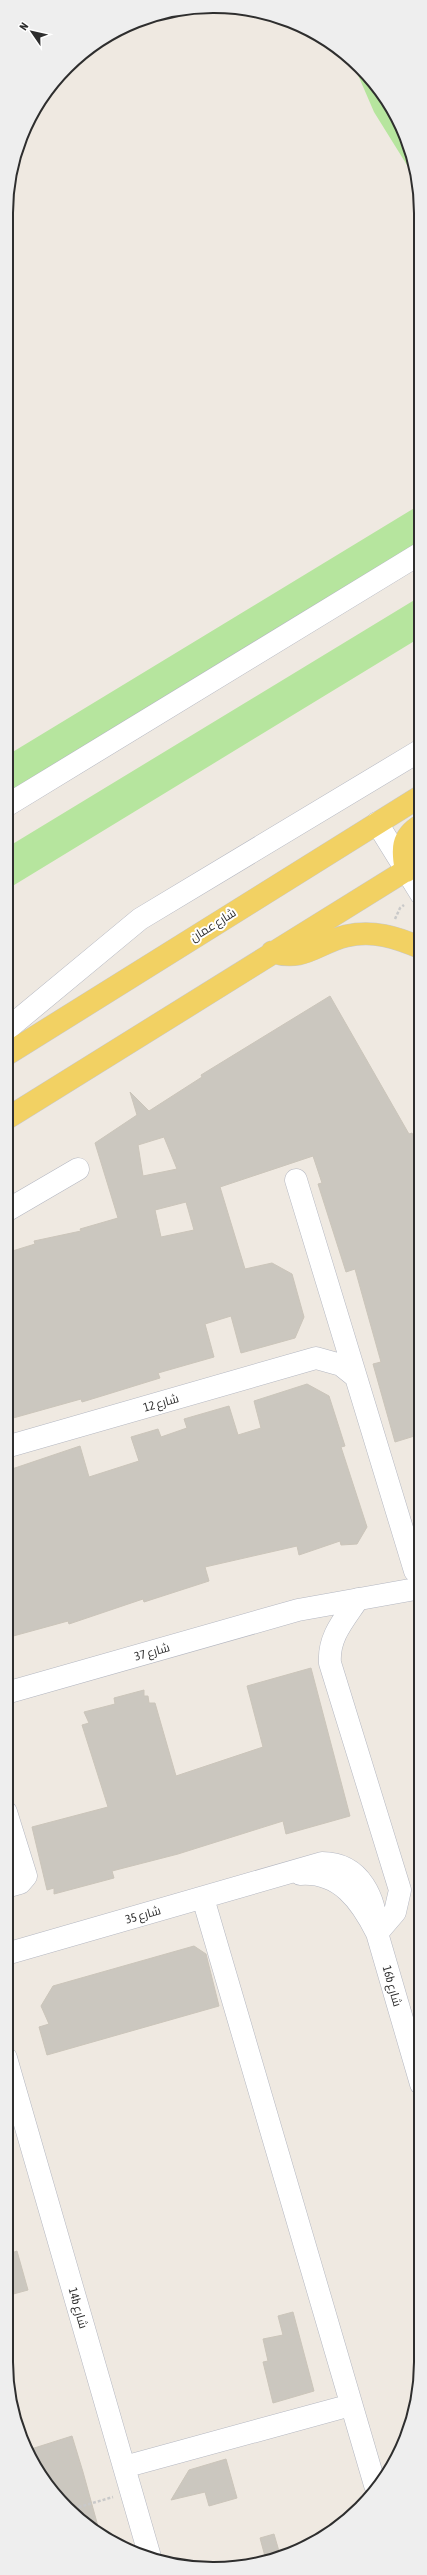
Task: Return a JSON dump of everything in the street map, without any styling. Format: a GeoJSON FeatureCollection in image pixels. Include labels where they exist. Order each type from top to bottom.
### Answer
{"type":"FeatureCollection","features":[{"type":"Feature","properties":{"kind":"main road","name":"شارع عمان"},"geometry":{"type":"LineString","coordinates":[[13,1051],[413,801]]}},
{"type":"Feature","properties":{"kind":"main road"},"geometry":{"type":"LineString","coordinates":[[13,1115],[272,952],[413,866],[403,844],[408,833],[414,830]]}},
{"type":"Feature","properties":{"kind":"main road"},"geometry":{"type":"LineString","coordinates":[[272,952],[299,955],[345,937],[359,934],[388,936],[414,946]]}},
{"type":"Feature","properties":{"kind":"street"},"geometry":{"type":"LineString","coordinates":[[13,802],[414,557]]}},
{"type":"Feature","properties":{"kind":"street"},"geometry":{"type":"LineString","coordinates":[[13,1024],[140,919],[414,754]]}},
{"type":"Feature","properties":{"kind":"street"},"geometry":{"type":"LineString","coordinates":[[377,823],[413,866],[414,899]]}},
{"type":"Feature","properties":{"kind":"street"},"geometry":{"type":"LineString","coordinates":[[13,1207],[78,1169]]}},
{"type":"Feature","properties":{"kind":"street"},"geometry":{"type":"LineString","coordinates":[[296,1180],[338,1322],[414,1560]]}},
{"type":"Feature","properties":{"kind":"street"},"geometry":{"type":"LineString","coordinates":[[338,1322],[333,1335],[316,1358],[341,1365],[356,1377]]}},
{"type":"Feature","properties":{"kind":"street","name":"شارع 12"},"geometry":{"type":"LineString","coordinates":[[13,1445],[316,1358]]}},
{"type":"Feature","properties":{"kind":"street","name":"شارع 37"},"geometry":{"type":"LineString","coordinates":[[298,1610],[336,1593],[414,1577]]}},
{"type":"Feature","properties":{"kind":"street","name":"شارع 37"},"geometry":{"type":"LineString","coordinates":[[13,1692],[298,1610],[358,1599],[414,1578]]}},
{"type":"Feature","properties":{"kind":"street"},"geometry":{"type":"LineString","coordinates":[[358,1599],[335,1633],[329,1653],[330,1664],[400,1890],[395,1912],[377,1933]]}},
{"type":"Feature","properties":{"kind":"street"},"geometry":{"type":"LineString","coordinates":[[13,1834],[26,1876],[20,1883],[13,1885]]}},
{"type":"Feature","properties":{"kind":"street","name":"شارع 35"},"geometry":{"type":"LineString","coordinates":[[13,1952],[281,1876],[309,1874],[337,1882],[357,1899],[377,1933]]}},
{"type":"Feature","properties":{"kind":"street"},"geometry":{"type":"LineString","coordinates":[[202,1898],[374,2482]]}},
{"type":"Feature","properties":{"kind":"street","name":"16b شارع"},"geometry":{"type":"LineString","coordinates":[[377,1933],[414,2063]]}},
{"type":"Feature","properties":{"kind":"street","name":"14b شارع"},"geometry":{"type":"LineString","coordinates":[[14,2112],[124,2467],[148,2551]]}},
{"type":"Feature","properties":{"kind":"street"},"geometry":{"type":"LineString","coordinates":[[124,2467],[351,2405]]}},
{"type":"Feature","properties":{"kind":"path"},"geometry":{"type":"LineString","coordinates":[[388,936],[400,908],[414,899]]}},
{"type":"Feature","properties":{"kind":"path"},"geometry":{"type":"LineString","coordinates":[[77,2508],[131,2492]]}},
{"type":"Feature","properties":{"kind":"green space"},"geometry":{"type":"Polygon","coordinates":[[[358,75],[373,91],[387,113],[399,137],[408,167],[374,112],[358,75]]]}},
{"type":"Feature","properties":{"kind":"green space"},"geometry":{"type":"Polygon","coordinates":[[[414,508],[414,552],[13,793],[13,752],[414,508]]]}},
{"type":"Feature","properties":{"kind":"green space"},"geometry":{"type":"Polygon","coordinates":[[[414,600],[414,641],[13,886],[13,844],[414,600]]]}},
{"type":"Feature","properties":{"kind":"building"},"geometry":{"type":"Polygon","coordinates":[[[330,996],[409,1134],[412,1133],[414,1138],[414,1436],[395,1442],[373,1364],[381,1362],[355,1269],[346,1272],[318,1184],[322,1183],[313,1156],[220,1187],[245,1269],[272,1263],[292,1274],[304,1317],[295,1338],[241,1353],[231,1316],[205,1324],[214,1357],[158,1373],[160,1378],[82,1402],[81,1399],[13,1418],[13,1251],[35,1244],[34,1241],[81,1231],[80,1229],[118,1218],[95,1143],[137,1115],[130,1092],[149,1111],[202,1077],[201,1075],[330,996]],[[164,1137],[138,1145],[143,1176],[177,1169],[164,1137]],[[186,1202],[155,1210],[161,1237],[194,1230],[186,1202]]]}},
{"type":"Feature","properties":{"kind":"building"},"geometry":{"type":"Polygon","coordinates":[[[307,1384],[329,1396],[345,1446],[341,1447],[367,1527],[357,1544],[341,1545],[340,1541],[299,1555],[297,1546],[205,1567],[209,1581],[144,1602],[143,1599],[69,1624],[68,1621],[13,1636],[13,1469],[80,1446],[89,1477],[139,1461],[131,1437],[158,1429],[161,1437],[187,1428],[184,1419],[229,1406],[238,1435],[261,1428],[254,1401],[307,1384]]]}},
{"type":"Feature","properties":{"kind":"building"},"geometry":{"type":"Polygon","coordinates":[[[311,1668],[350,1816],[286,1834],[283,1821],[178,1854],[112,1871],[114,1878],[54,1894],[54,1888],[47,1890],[32,1827],[108,1807],[82,1725],[89,1723],[84,1712],[115,1704],[114,1698],[144,1690],[144,1696],[148,1696],[149,1703],[155,1703],[176,1776],[263,1747],[247,1686],[311,1668]]]}},
{"type":"Feature","properties":{"kind":"building"},"geometry":{"type":"Polygon","coordinates":[[[194,1946],[206,1954],[219,2006],[47,2055],[39,2027],[49,2024],[41,2006],[53,1986],[194,1946]]]}},
{"type":"Feature","properties":{"kind":"building"},"geometry":{"type":"Polygon","coordinates":[[[17,2251],[28,2290],[13,2294],[13,2252],[17,2251]]]}},
{"type":"Feature","properties":{"kind":"building"},"geometry":{"type":"Polygon","coordinates":[[[293,2312],[314,2391],[273,2403],[263,2362],[268,2361],[263,2339],[283,2335],[278,2316],[293,2312]]]}},
{"type":"Feature","properties":{"kind":"building"},"geometry":{"type":"Polygon","coordinates":[[[72,2436],[98,2525],[81,2512],[54,2484],[33,2448],[72,2436]]]}},
{"type":"Feature","properties":{"kind":"building"},"geometry":{"type":"Polygon","coordinates":[[[226,2459],[237,2498],[209,2506],[205,2492],[171,2500],[189,2470],[226,2459]]]}},
{"type":"Feature","properties":{"kind":"building"},"geometry":{"type":"Polygon","coordinates":[[[274,2534],[279,2551],[265,2555],[260,2538],[274,2534]]]}}]}
